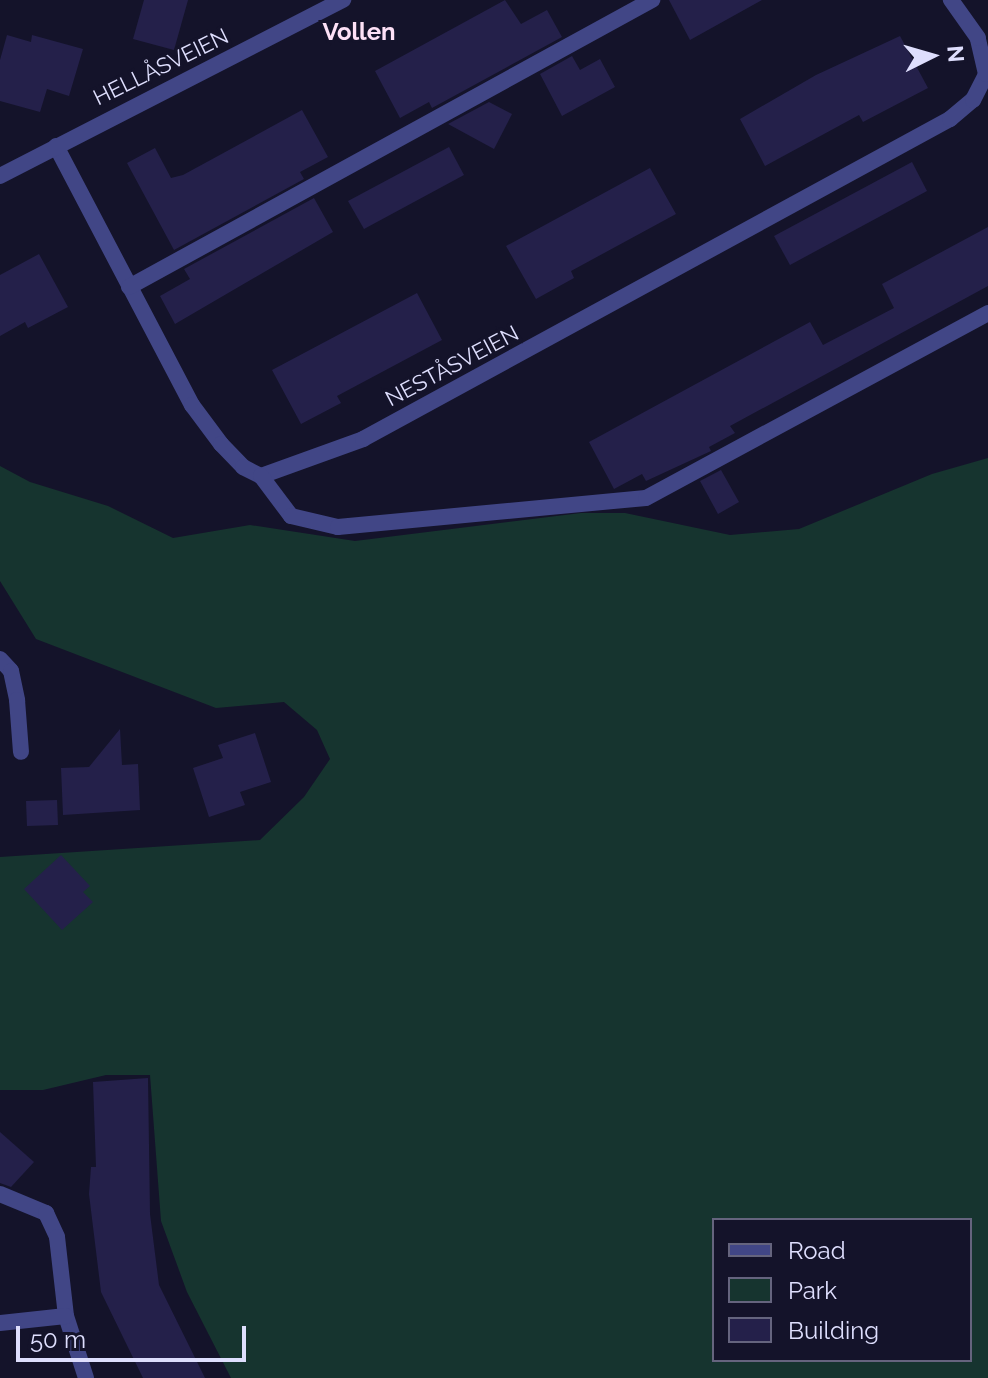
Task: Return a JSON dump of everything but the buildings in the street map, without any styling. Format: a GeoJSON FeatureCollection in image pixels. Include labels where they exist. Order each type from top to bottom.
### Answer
{"type":"FeatureCollection","features":[{"type":"Feature","properties":{"kind":"street","name":"HELLÅSVEIEN"},"geometry":{"type":"LineString","coordinates":[[0,176],[343,0]]}},
{"type":"Feature","properties":{"kind":"street"},"geometry":{"type":"LineString","coordinates":[[129,287],[652,0]]}},
{"type":"Feature","properties":{"kind":"street"},"geometry":{"type":"LineString","coordinates":[[951,0],[978,38],[987,74]]}},
{"type":"Feature","properties":{"kind":"street","name":"NESTÅSVEIEN"},"geometry":{"type":"LineString","coordinates":[[261,476],[363,439],[893,153],[973,100],[987,74]]}},
{"type":"Feature","properties":{"kind":"street"},"geometry":{"type":"LineString","coordinates":[[56,146],[205,425],[243,467],[261,476],[291,516],[338,527],[646,498],[988,313]]}},
{"type":"Feature","properties":{"kind":"street"},"geometry":{"type":"LineString","coordinates":[[0,659],[11,671],[17,700],[21,752]]}},
{"type":"Feature","properties":{"kind":"street"},"geometry":{"type":"LineString","coordinates":[[0,1194],[46,1213],[57,1237],[66,1316],[86,1378]]}},
{"type":"Feature","properties":{"kind":"street"},"geometry":{"type":"LineString","coordinates":[[0,1323],[66,1316]]}},
{"type":"Feature","properties":{"kind":"green space"},"geometry":{"type":"Polygon","coordinates":[[[988,458],[988,1378],[231,1378],[187,1292],[161,1221],[150,1075],[106,1075],[43,1090],[0,1090],[0,857],[260,840],[304,797],[330,759],[317,730],[284,702],[216,708],[36,639],[0,581],[0,466],[30,482],[108,506],[173,538],[250,525],[355,541],[581,513],[625,513],[730,535],[799,529],[932,474],[988,458]]]}},
{"type":"Feature","properties":{"kind":"district","name":"Vollen"},"geometry":{"type":"Point","coordinates":[359,32]}}]}
